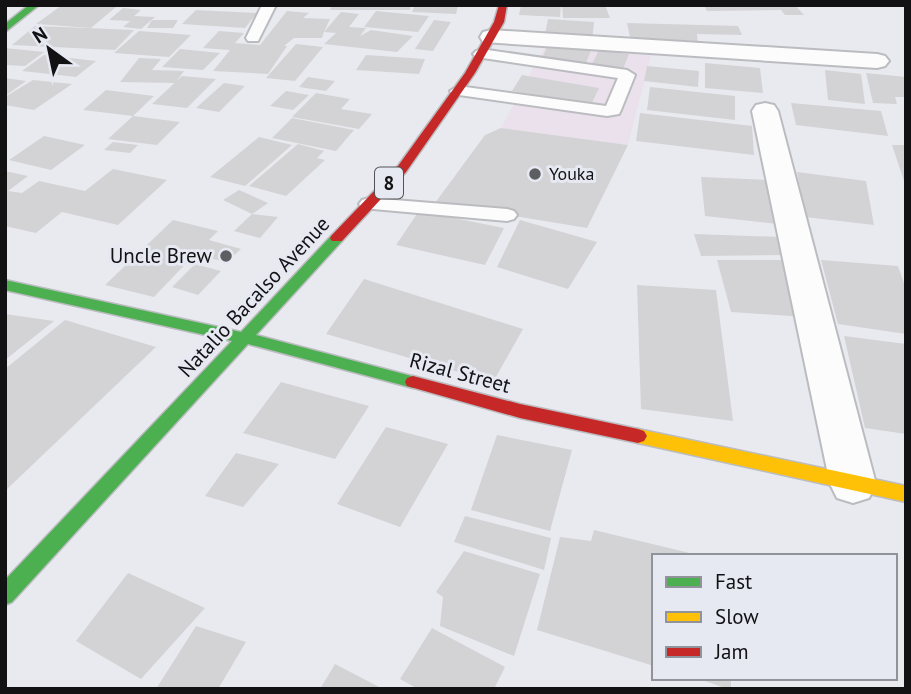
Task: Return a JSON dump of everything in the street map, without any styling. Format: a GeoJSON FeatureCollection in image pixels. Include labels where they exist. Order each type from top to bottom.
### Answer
{"type":"FeatureCollection","features":[{"type":"Feature","properties":{"kind":"main road"},"geometry":{"type":"LineString","coordinates":[[5,29],[36,5]]}},
{"type":"Feature","properties":{"kind":"main road","name":"Natalio Bacalso Avenue"},"geometry":{"type":"LineString","coordinates":[[5,595],[402,169],[458,91],[499,22],[503,5]]}},
{"type":"Feature","properties":{"kind":"main road","name":"Rizal Street"},"geometry":{"type":"LineString","coordinates":[[5,285],[245,338],[520,411],[906,494]]}},
{"type":"Feature","properties":{"kind":"street"},"geometry":{"type":"LineString","coordinates":[[486,45],[877,61]]}},
{"type":"Feature","properties":{"kind":"street"},"geometry":{"type":"LineString","coordinates":[[765,111],[853,484]]}},
{"type":"Feature","properties":{"kind":"lane"},"geometry":{"type":"LineString","coordinates":[[253,38],[269,5]]}},
{"type":"Feature","properties":{"kind":"lane"},"geometry":{"type":"LineString","coordinates":[[458,91],[607,111],[613,110],[627,75],[486,45]]}},
{"type":"Feature","properties":{"kind":"lane"},"geometry":{"type":"LineString","coordinates":[[369,204],[507,215]]}},
{"type":"Feature","properties":{"kind":"shaded area"},"geometry":{"type":"Polygon","coordinates":[[[546,44],[652,52],[628,145],[501,128],[546,44]]]}},
{"type":"Feature","properties":{"kind":"building"},"geometry":{"type":"Polygon","coordinates":[[[62,5],[116,7],[91,28],[36,24],[62,5]]]}},
{"type":"Feature","properties":{"kind":"building"},"geometry":{"type":"Polygon","coordinates":[[[332,5],[411,5],[410,10],[330,10],[332,5]]]}},
{"type":"Feature","properties":{"kind":"building"},"geometry":{"type":"Polygon","coordinates":[[[415,5],[458,5],[456,14],[412,12],[415,5]]]}},
{"type":"Feature","properties":{"kind":"building"},"geometry":{"type":"Polygon","coordinates":[[[521,5],[561,5],[560,17],[519,15],[521,5]]]}},
{"type":"Feature","properties":{"kind":"building"},"geometry":{"type":"Polygon","coordinates":[[[562,5],[605,5],[610,18],[563,18],[562,5]]]}},
{"type":"Feature","properties":{"kind":"building"},"geometry":{"type":"Polygon","coordinates":[[[704,5],[795,5],[804,15],[785,15],[781,10],[707,11],[704,5]]]}},
{"type":"Feature","properties":{"kind":"building"},"geometry":{"type":"Polygon","coordinates":[[[123,8],[141,10],[134,16],[155,17],[141,29],[123,27],[130,21],[109,20],[123,8]]]}},
{"type":"Feature","properties":{"kind":"building"},"geometry":{"type":"Polygon","coordinates":[[[196,10],[257,13],[245,28],[182,24],[196,10]]]}},
{"type":"Feature","properties":{"kind":"building"},"geometry":{"type":"Polygon","coordinates":[[[287,11],[309,13],[303,18],[330,19],[322,38],[294,38],[284,46],[287,46],[268,74],[213,71],[230,50],[203,48],[219,31],[244,33],[235,43],[260,45],[287,11]]]}},
{"type":"Feature","properties":{"kind":"building"},"geometry":{"type":"Polygon","coordinates":[[[376,11],[429,16],[418,32],[364,27],[376,11]]]}},
{"type":"Feature","properties":{"kind":"building"},"geometry":{"type":"Polygon","coordinates":[[[341,12],[359,14],[349,27],[366,28],[360,36],[371,30],[413,36],[397,52],[324,44],[336,33],[324,32],[341,12]]]}},
{"type":"Feature","properties":{"kind":"building"},"geometry":{"type":"Polygon","coordinates":[[[548,19],[594,22],[592,42],[544,39],[548,19]]]}},
{"type":"Feature","properties":{"kind":"building"},"geometry":{"type":"Polygon","coordinates":[[[152,20],[178,20],[173,28],[147,28],[152,20]]]}},
{"type":"Feature","properties":{"kind":"building"},"geometry":{"type":"Polygon","coordinates":[[[434,20],[451,22],[433,51],[415,49],[434,20]]]}},
{"type":"Feature","properties":{"kind":"building"},"geometry":{"type":"Polygon","coordinates":[[[627,23],[738,26],[742,35],[697,34],[698,45],[631,42],[627,23]]]}},
{"type":"Feature","properties":{"kind":"building"},"geometry":{"type":"Polygon","coordinates":[[[35,26],[134,30],[115,50],[12,45],[35,26]]]}},
{"type":"Feature","properties":{"kind":"building"},"geometry":{"type":"Polygon","coordinates":[[[139,31],[191,35],[169,57],[114,53],[139,31]]]}},
{"type":"Feature","properties":{"kind":"building"},"geometry":{"type":"Polygon","coordinates":[[[296,44],[323,47],[295,81],[266,78],[296,44]]]}},
{"type":"Feature","properties":{"kind":"building"},"geometry":{"type":"Polygon","coordinates":[[[548,45],[591,50],[586,63],[542,58],[548,45]]]}},
{"type":"Feature","properties":{"kind":"building"},"geometry":{"type":"Polygon","coordinates":[[[5,48],[44,52],[25,66],[5,65],[5,48]]]}},
{"type":"Feature","properties":{"kind":"building"},"geometry":{"type":"Polygon","coordinates":[[[180,49],[220,53],[203,70],[162,67],[180,49]]]}},
{"type":"Feature","properties":{"kind":"building"},"geometry":{"type":"Polygon","coordinates":[[[599,50],[629,54],[623,69],[592,64],[599,50]]]}},
{"type":"Feature","properties":{"kind":"building"},"geometry":{"type":"Polygon","coordinates":[[[44,55],[96,61],[76,77],[22,71],[44,55]]]}},
{"type":"Feature","properties":{"kind":"building"},"geometry":{"type":"Polygon","coordinates":[[[366,55],[425,59],[419,74],[356,70],[366,55]]]}},
{"type":"Feature","properties":{"kind":"building"},"geometry":{"type":"Polygon","coordinates":[[[139,58],[161,59],[152,70],[184,71],[175,83],[120,82],[139,58]]]}},
{"type":"Feature","properties":{"kind":"building"},"geometry":{"type":"Polygon","coordinates":[[[705,63],[760,68],[763,93],[705,88],[705,63]]]}},
{"type":"Feature","properties":{"kind":"building"},"geometry":{"type":"Polygon","coordinates":[[[647,66],[699,71],[698,87],[644,81],[647,66]]]}},
{"type":"Feature","properties":{"kind":"building"},"geometry":{"type":"Polygon","coordinates":[[[825,70],[861,74],[865,104],[828,100],[825,70]]]}},
{"type":"Feature","properties":{"kind":"building"},"geometry":{"type":"Polygon","coordinates":[[[866,73],[906,77],[906,97],[895,97],[897,104],[873,103],[866,73]]]}},
{"type":"Feature","properties":{"kind":"building"},"geometry":{"type":"Polygon","coordinates":[[[522,75],[599,88],[591,105],[512,91],[522,75]]]}},
{"type":"Feature","properties":{"kind":"building"},"geometry":{"type":"Polygon","coordinates":[[[182,76],[216,79],[187,108],[152,104],[182,76]]]}},
{"type":"Feature","properties":{"kind":"building"},"geometry":{"type":"Polygon","coordinates":[[[308,77],[335,81],[326,91],[299,87],[308,77]]]}},
{"type":"Feature","properties":{"kind":"building"},"geometry":{"type":"Polygon","coordinates":[[[5,78],[26,81],[5,96],[5,78]]]}},
{"type":"Feature","properties":{"kind":"building"},"geometry":{"type":"Polygon","coordinates":[[[33,80],[72,84],[34,110],[5,105],[5,97],[33,80]]]}},
{"type":"Feature","properties":{"kind":"building"},"geometry":{"type":"Polygon","coordinates":[[[224,83],[245,86],[219,112],[196,108],[224,83]]]}},
{"type":"Feature","properties":{"kind":"building"},"geometry":{"type":"Polygon","coordinates":[[[650,87],[735,96],[735,120],[647,110],[650,87]]]}},
{"type":"Feature","properties":{"kind":"building"},"geometry":{"type":"Polygon","coordinates":[[[106,90],[154,96],[133,116],[83,110],[106,90]]]}},
{"type":"Feature","properties":{"kind":"building"},"geometry":{"type":"Polygon","coordinates":[[[286,91],[309,95],[293,110],[270,106],[286,91]]]}},
{"type":"Feature","properties":{"kind":"building"},"geometry":{"type":"Polygon","coordinates":[[[316,93],[350,99],[341,109],[372,114],[359,129],[292,117],[316,93]]]}},
{"type":"Feature","properties":{"kind":"building"},"geometry":{"type":"Polygon","coordinates":[[[791,103],[881,111],[888,136],[796,125],[791,103]]]}},
{"type":"Feature","properties":{"kind":"building"},"geometry":{"type":"Polygon","coordinates":[[[640,113],[752,126],[754,155],[636,141],[640,113]]]}},
{"type":"Feature","properties":{"kind":"building"},"geometry":{"type":"Polygon","coordinates":[[[133,116],[180,122],[157,145],[108,139],[133,116]]]}},
{"type":"Feature","properties":{"kind":"building"},"geometry":{"type":"Polygon","coordinates":[[[292,118],[354,130],[336,151],[272,138],[292,118]]]}},
{"type":"Feature","properties":{"kind":"building","name":"Youka"},"geometry":{"type":"Polygon","coordinates":[[[501,128],[628,145],[587,228],[435,203],[485,135],[501,128]]]}},
{"type":"Feature","properties":{"kind":"building"},"geometry":{"type":"Polygon","coordinates":[[[44,136],[85,145],[51,170],[9,160],[44,136]]]}},
{"type":"Feature","properties":{"kind":"building"},"geometry":{"type":"Polygon","coordinates":[[[259,137],[292,145],[245,186],[210,177],[259,137]]]}},
{"type":"Feature","properties":{"kind":"building"},"geometry":{"type":"Polygon","coordinates":[[[113,142],[138,145],[130,153],[104,150],[113,142]]]}},
{"type":"Feature","properties":{"kind":"building"},"geometry":{"type":"Polygon","coordinates":[[[298,144],[324,151],[317,158],[325,160],[286,196],[249,186],[298,144]]]}},
{"type":"Feature","properties":{"kind":"building"},"geometry":{"type":"Polygon","coordinates":[[[892,145],[906,145],[906,184],[905,184],[892,145]]]}},
{"type":"Feature","properties":{"kind":"building"},"geometry":{"type":"Polygon","coordinates":[[[113,169],[167,180],[118,225],[62,212],[36,233],[5,226],[5,171],[28,176],[8,191],[22,193],[39,181],[85,191],[113,169]]]}},
{"type":"Feature","properties":{"kind":"building"},"geometry":{"type":"Polygon","coordinates":[[[797,172],[866,181],[874,225],[805,217],[797,172]]]}},
{"type":"Feature","properties":{"kind":"building"},"geometry":{"type":"Polygon","coordinates":[[[701,177],[767,180],[778,224],[705,216],[701,177]]]}},
{"type":"Feature","properties":{"kind":"building"},"geometry":{"type":"Polygon","coordinates":[[[239,190],[268,203],[252,214],[223,200],[239,190]]]}},
{"type":"Feature","properties":{"kind":"building"},"geometry":{"type":"Polygon","coordinates":[[[419,211],[504,228],[485,265],[396,245],[419,211]]]}},
{"type":"Feature","properties":{"kind":"building"},"geometry":{"type":"Polygon","coordinates":[[[252,214],[278,217],[260,238],[234,231],[252,214]]]}},
{"type":"Feature","properties":{"kind":"building"},"geometry":{"type":"Polygon","coordinates":[[[173,220],[218,231],[209,240],[241,249],[227,262],[194,255],[154,297],[105,285],[173,220]]]}},
{"type":"Feature","properties":{"kind":"building"},"geometry":{"type":"Polygon","coordinates":[[[520,220],[597,242],[568,289],[497,267],[520,220]]]}},
{"type":"Feature","properties":{"kind":"building"},"geometry":{"type":"Polygon","coordinates":[[[694,234],[782,237],[786,255],[701,256],[694,234]]]}},
{"type":"Feature","properties":{"kind":"building"},"geometry":{"type":"Polygon","coordinates":[[[717,260],[787,260],[805,317],[731,312],[717,260]]]}},
{"type":"Feature","properties":{"kind":"building"},"geometry":{"type":"Polygon","coordinates":[[[821,260],[898,266],[906,289],[906,334],[838,324],[821,260]]]}},
{"type":"Feature","properties":{"kind":"building"},"geometry":{"type":"Polygon","coordinates":[[[195,264],[221,271],[198,295],[172,287],[195,264]]]}},
{"type":"Feature","properties":{"kind":"building"},"geometry":{"type":"Polygon","coordinates":[[[364,279],[523,329],[493,382],[326,334],[364,279]]]}},
{"type":"Feature","properties":{"kind":"building"},"geometry":{"type":"Polygon","coordinates":[[[637,285],[716,290],[733,421],[641,409],[637,285]]]}},
{"type":"Feature","properties":{"kind":"building"},"geometry":{"type":"Polygon","coordinates":[[[5,314],[54,321],[5,360],[5,314]]]}},
{"type":"Feature","properties":{"kind":"building"},"geometry":{"type":"Polygon","coordinates":[[[65,320],[156,347],[5,491],[5,369],[65,320]]]}},
{"type":"Feature","properties":{"kind":"building"},"geometry":{"type":"Polygon","coordinates":[[[844,336],[906,344],[906,434],[865,428],[844,336]]]}},
{"type":"Feature","properties":{"kind":"building"},"geometry":{"type":"Polygon","coordinates":[[[281,382],[369,406],[335,459],[243,433],[281,382]]]}},
{"type":"Feature","properties":{"kind":"building"},"geometry":{"type":"Polygon","coordinates":[[[386,427],[448,444],[400,527],[337,504],[386,427]]]}},
{"type":"Feature","properties":{"kind":"building"},"geometry":{"type":"Polygon","coordinates":[[[497,435],[572,450],[550,531],[471,510],[497,435]]]}},
{"type":"Feature","properties":{"kind":"building"},"geometry":{"type":"Polygon","coordinates":[[[236,453],[279,464],[243,507],[205,496],[236,453]]]}},
{"type":"Feature","properties":{"kind":"building"},"geometry":{"type":"Polygon","coordinates":[[[465,516],[551,538],[544,570],[454,542],[465,516]]]}},
{"type":"Feature","properties":{"kind":"building"},"geometry":{"type":"Polygon","coordinates":[[[594,530],[694,554],[652,554],[652,665],[537,630],[560,537],[591,541],[594,530]]]}},
{"type":"Feature","properties":{"kind":"building"},"geometry":{"type":"Polygon","coordinates":[[[464,551],[540,574],[514,656],[440,626],[443,597],[436,592],[464,551]]]}},
{"type":"Feature","properties":{"kind":"building"},"geometry":{"type":"Polygon","coordinates":[[[128,573],[205,608],[141,679],[76,641],[128,573]]]}},
{"type":"Feature","properties":{"kind":"building"},"geometry":{"type":"Polygon","coordinates":[[[196,626],[246,642],[218,689],[156,689],[196,626]]]}},
{"type":"Feature","properties":{"kind":"building"},"geometry":{"type":"Polygon","coordinates":[[[432,628],[505,667],[494,689],[418,689],[400,679],[432,628]]]}},
{"type":"Feature","properties":{"kind":"building"},"geometry":{"type":"Polygon","coordinates":[[[335,664],[383,689],[320,689],[335,664]]]}},
{"type":"Feature","properties":{"kind":"building"},"geometry":{"type":"Polygon","coordinates":[[[702,680],[731,680],[731,689],[702,680]]]}},
{"type":"Feature","properties":{"kind":"traffic: fast"},"geometry":{"type":"LineString","coordinates":[[5,29],[35,5]]}},
{"type":"Feature","properties":{"kind":"traffic: fast"},"geometry":{"type":"LineString","coordinates":[[5,595],[337,238]]}},
{"type":"Feature","properties":{"kind":"traffic: fast"},"geometry":{"type":"LineString","coordinates":[[5,285],[245,338],[413,382]]}},
{"type":"Feature","properties":{"kind":"traffic: slow"},"geometry":{"type":"LineString","coordinates":[[638,436],[906,494]]}},
{"type":"Feature","properties":{"kind":"traffic: jam"},"geometry":{"type":"LineString","coordinates":[[337,238],[402,169],[470,73],[499,22],[503,5]]}},
{"type":"Feature","properties":{"kind":"traffic: jam"},"geometry":{"type":"LineString","coordinates":[[413,382],[520,411],[638,436]]}},
{"type":"Feature","properties":{"kind":"place","name":"Youka"},"geometry":{"type":"Point","coordinates":[535,174]}},
{"type":"Feature","properties":{"kind":"place","name":"Uncle Brew"},"geometry":{"type":"Point","coordinates":[226,256]}}]}
